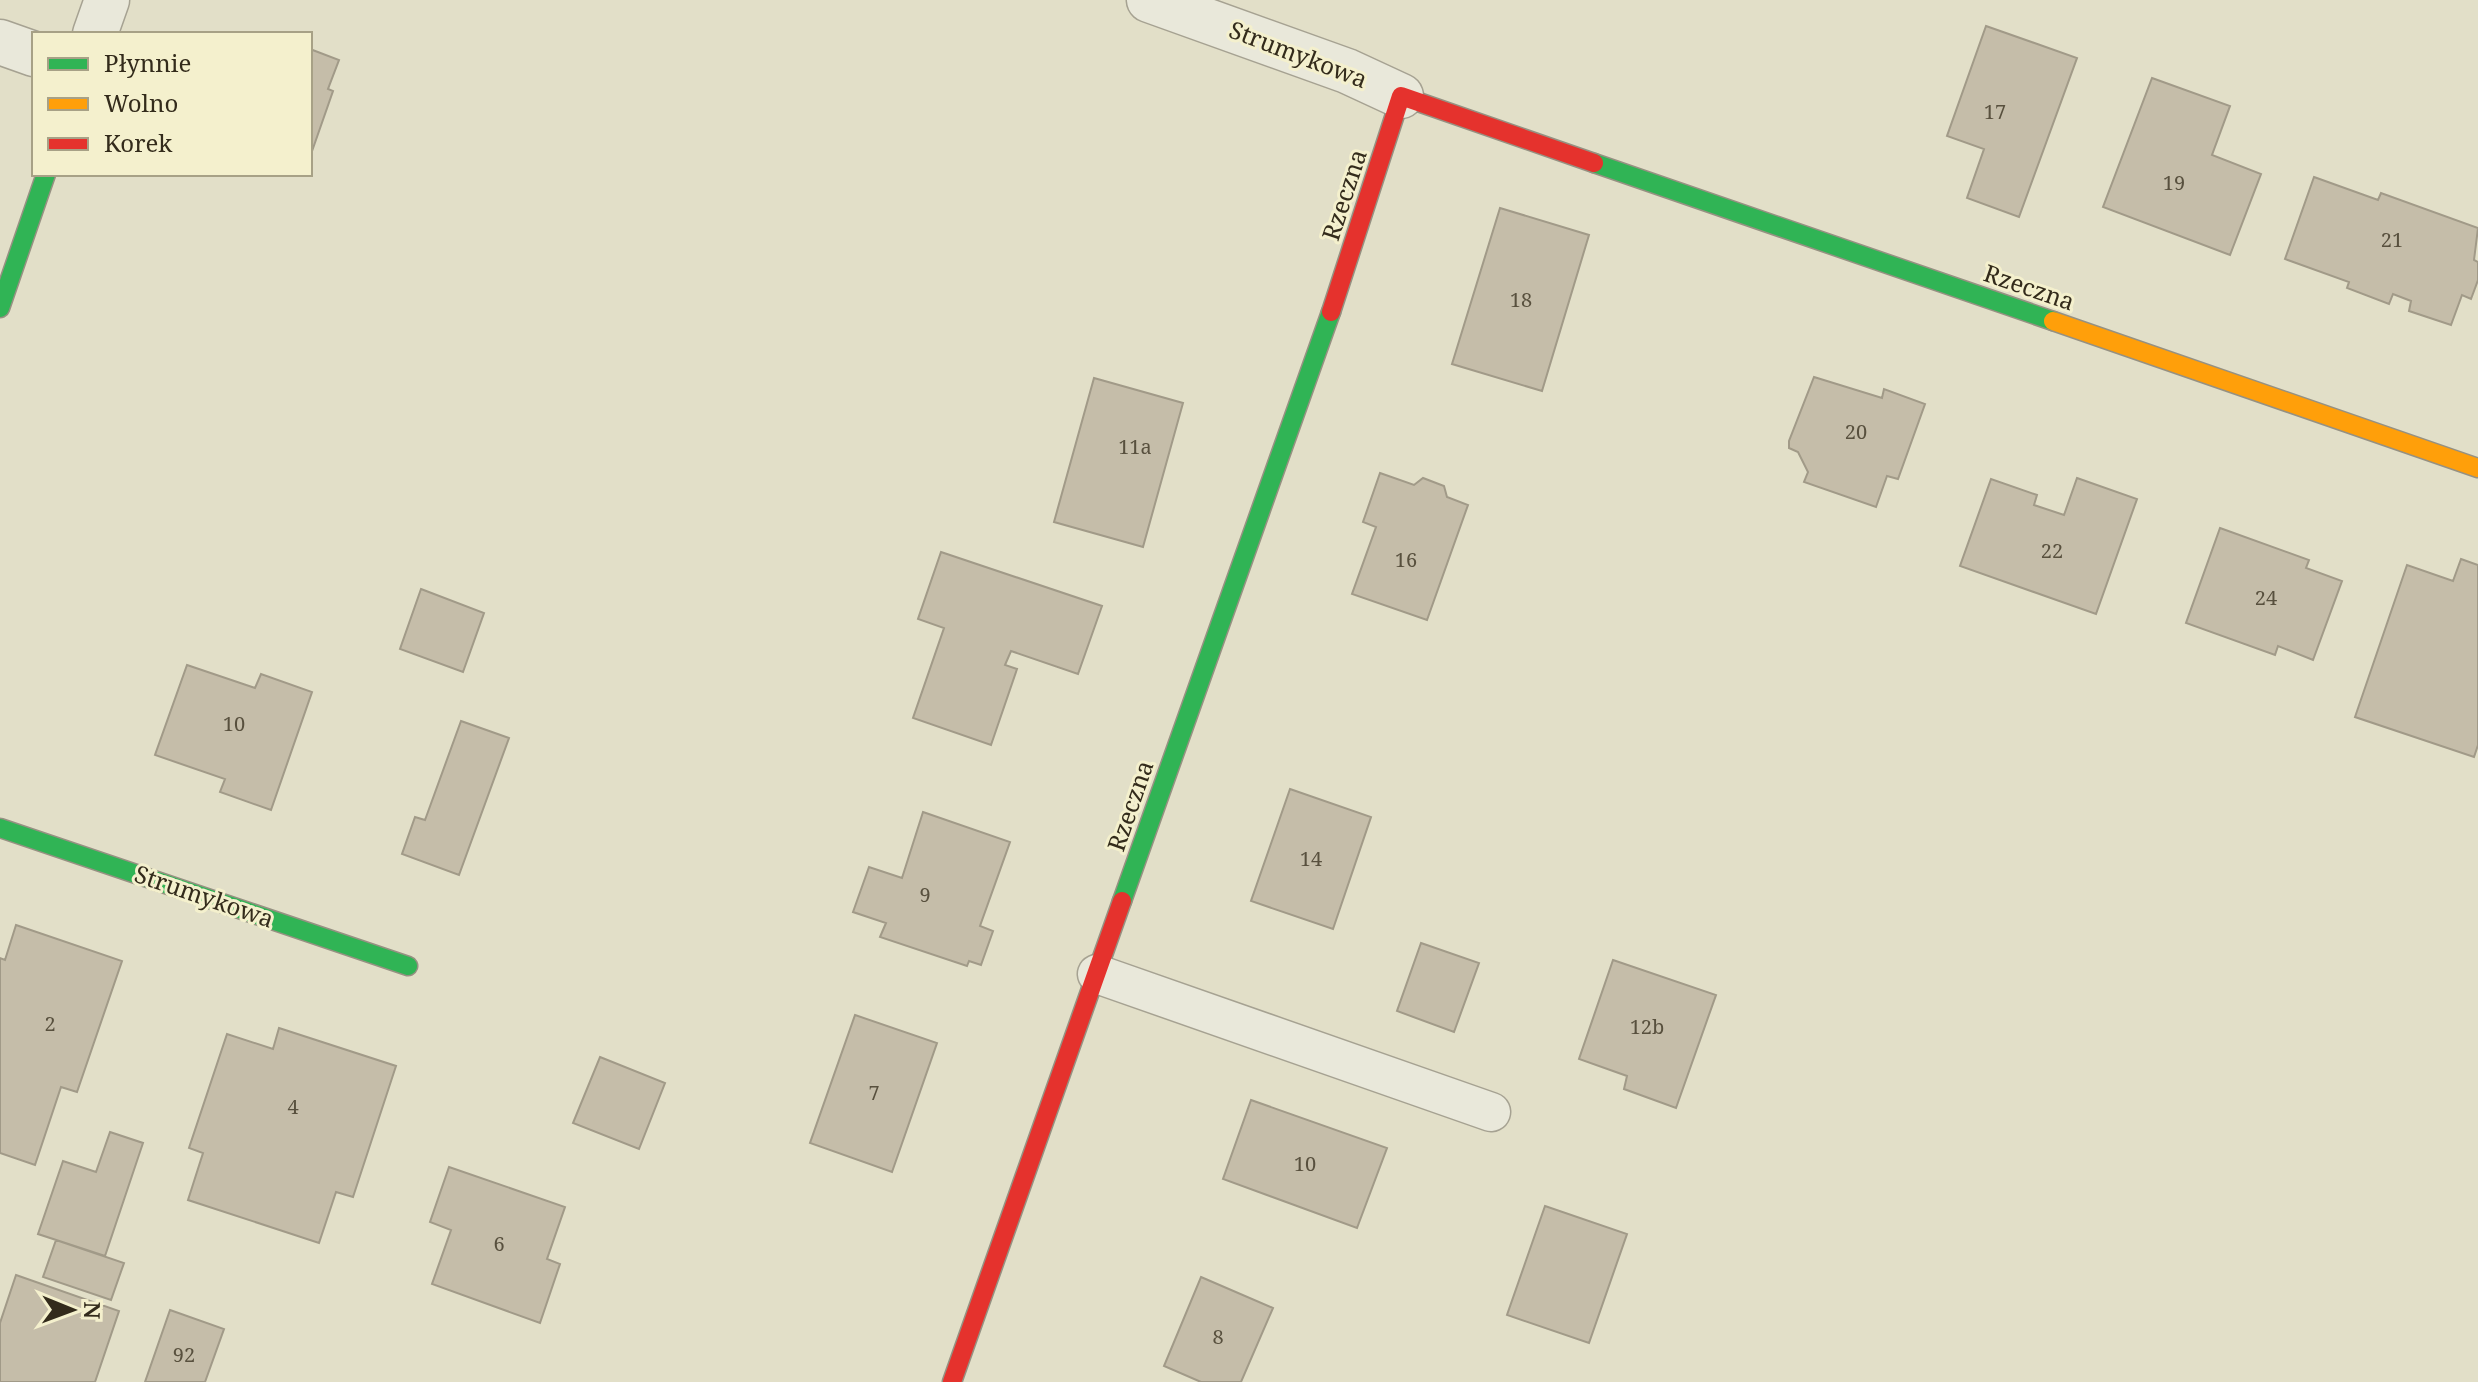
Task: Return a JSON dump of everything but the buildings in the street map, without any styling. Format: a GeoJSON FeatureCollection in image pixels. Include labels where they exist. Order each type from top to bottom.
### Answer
{"type":"FeatureCollection","features":[{"type":"Feature","properties":{"kind":"street"},"geometry":{"type":"LineString","coordinates":[[96,32],[107,0]]}},
{"type":"Feature","properties":{"kind":"street","name":"Strumykowa"},"geometry":{"type":"LineString","coordinates":[[1149,0],[1347,71],[1401,96]]}},
{"type":"Feature","properties":{"kind":"street"},"geometry":{"type":"LineString","coordinates":[[0,42],[32,53]]}},
{"type":"Feature","properties":{"kind":"street","name":"Rzeczna"},"geometry":{"type":"LineString","coordinates":[[952,1382],[1359,232],[1401,96],[2478,468]]}},
{"type":"Feature","properties":{"kind":"street"},"geometry":{"type":"LineString","coordinates":[[0,308],[45,176]]}},
{"type":"Feature","properties":{"kind":"street","name":"Strumykowa"},"geometry":{"type":"LineString","coordinates":[[0,828],[408,966]]}},
{"type":"Feature","properties":{"kind":"lane"},"geometry":{"type":"LineString","coordinates":[[1097,974],[1491,1112]]}},
{"type":"Feature","properties":{"kind":"traffic: fast"},"geometry":{"type":"LineString","coordinates":[[1594,163],[2053,321]]}},
{"type":"Feature","properties":{"kind":"traffic: fast"},"geometry":{"type":"LineString","coordinates":[[0,308],[45,176]]}},
{"type":"Feature","properties":{"kind":"traffic: fast"},"geometry":{"type":"LineString","coordinates":[[1122,901],[1331,312]]}},
{"type":"Feature","properties":{"kind":"traffic: fast"},"geometry":{"type":"LineString","coordinates":[[0,828],[408,966]]}},
{"type":"Feature","properties":{"kind":"traffic: slow"},"geometry":{"type":"LineString","coordinates":[[2053,321],[2478,468]]}},
{"type":"Feature","properties":{"kind":"traffic: jam"},"geometry":{"type":"LineString","coordinates":[[1331,312],[1401,96],[1594,163]]}},
{"type":"Feature","properties":{"kind":"traffic: jam"},"geometry":{"type":"LineString","coordinates":[[952,1382],[1122,901]]}}]}
